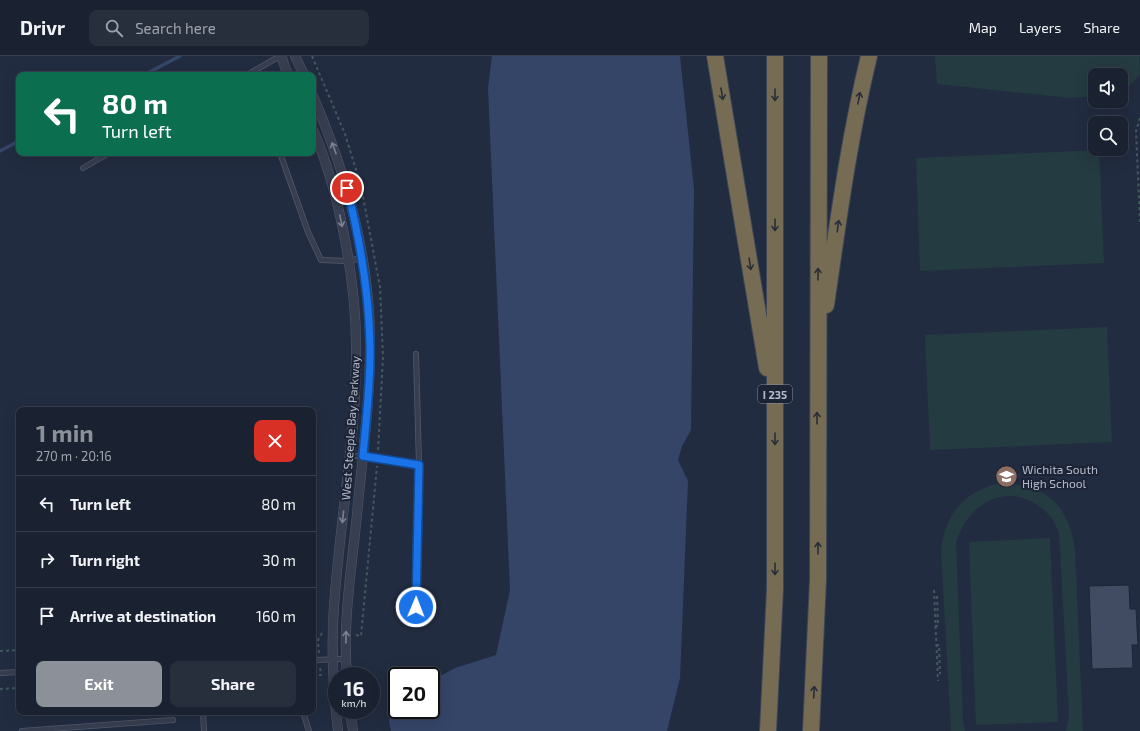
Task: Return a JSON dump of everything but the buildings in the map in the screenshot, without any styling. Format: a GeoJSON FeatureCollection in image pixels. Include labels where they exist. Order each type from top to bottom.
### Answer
{"type":"FeatureCollection","features":[{"type":"Feature","properties":{"kind":"highway"},"geometry":{"type":"LineString","coordinates":[[715,56],[775,415]]}},
{"type":"Feature","properties":{"kind":"highway","name":"I 235"},"geometry":{"type":"LineString","coordinates":[[768,731],[776,589],[775,56]]}},
{"type":"Feature","properties":{"kind":"highway"},"geometry":{"type":"LineString","coordinates":[[811,731],[818,580],[819,56]]}},
{"type":"Feature","properties":{"kind":"highway"},"geometry":{"type":"LineString","coordinates":[[818,362],[847,164],[859,94],[869,56]]}},
{"type":"Feature","properties":{"kind":"street"},"geometry":{"type":"LineString","coordinates":[[280,56],[287,72]]}},
{"type":"Feature","properties":{"kind":"street"},"geometry":{"type":"LineString","coordinates":[[296,56],[303,72]]}},
{"type":"Feature","properties":{"kind":"street","name":"West Steeple Bay Parkway"},"geometry":{"type":"LineString","coordinates":[[316,104],[343,173],[362,258],[369,317],[370,347],[363,456],[346,625],[346,667]]}},
{"type":"Feature","properties":{"kind":"street","name":"West Steeple Bay Parkway"},"geometry":{"type":"LineString","coordinates":[[316,137],[341,220],[348,261],[356,344],[355,391],[334,607],[332,659],[338,731]]}},
{"type":"Feature","properties":{"kind":"street"},"geometry":{"type":"LineString","coordinates":[[351,719],[353,731]]}},
{"type":"Feature","properties":{"kind":"lane"},"geometry":{"type":"LineString","coordinates":[[253,72],[280,56]]}},
{"type":"Feature","properties":{"kind":"lane"},"geometry":{"type":"LineString","coordinates":[[83,168],[104,156]]}},
{"type":"Feature","properties":{"kind":"lane"},"geometry":{"type":"LineString","coordinates":[[281,156],[308,232],[321,260],[348,261],[362,258]]}},
{"type":"Feature","properties":{"kind":"lane"},"geometry":{"type":"LineString","coordinates":[[416,354],[419,465],[416,607]]}},
{"type":"Feature","properties":{"kind":"lane"},"geometry":{"type":"LineString","coordinates":[[349,456],[363,456],[419,465]]}},
{"type":"Feature","properties":{"kind":"lane"},"geometry":{"type":"LineString","coordinates":[[316,660],[346,659]]}},
{"type":"Feature","properties":{"kind":"lane"},"geometry":{"type":"LineString","coordinates":[[0,673],[16,672]]}},
{"type":"Feature","properties":{"kind":"lane"},"geometry":{"type":"LineString","coordinates":[[203,715],[204,731]]}},
{"type":"Feature","properties":{"kind":"lane"},"geometry":{"type":"LineString","coordinates":[[304,715],[309,731]]}},
{"type":"Feature","properties":{"kind":"lane"},"geometry":{"type":"LineString","coordinates":[[22,731],[76,729],[173,720]]}},
{"type":"Feature","properties":{"kind":"path"},"geometry":{"type":"LineString","coordinates":[[1140,118],[1138,120],[1136,137],[1140,222]]}},
{"type":"Feature","properties":{"kind":"path"},"geometry":{"type":"LineString","coordinates":[[934,590],[938,681]]}},
{"type":"Feature","properties":{"kind":"path"},"geometry":{"type":"LineString","coordinates":[[935,626],[938,626],[937,596]]}},
{"type":"Feature","properties":{"kind":"path"},"geometry":{"type":"LineString","coordinates":[[936,645],[939,645],[940,674]]}},
{"type":"Feature","properties":{"kind":"path"},"geometry":{"type":"LineString","coordinates":[[0,651],[16,650]]}},
{"type":"Feature","properties":{"kind":"path"},"geometry":{"type":"LineString","coordinates":[[0,689],[16,688]]}},
{"type":"Feature","properties":{"kind":"green space"},"geometry":{"type":"Polygon","coordinates":[[[935,56],[1139,56],[1140,75],[1128,87],[1128,68],[1088,68],[1088,97],[1071,98],[937,84],[935,56]]]}},
{"type":"Feature","properties":{"kind":"green space"},"geometry":{"type":"Polygon","coordinates":[[[1088,150],[1088,156],[1099,156],[1104,263],[920,271],[916,158],[1088,150]]]}},
{"type":"Feature","properties":{"kind":"green space"},"geometry":{"type":"Polygon","coordinates":[[[1107,327],[1112,442],[930,450],[925,335],[1107,327]]]}},
{"type":"Feature","properties":{"kind":"green space"},"geometry":{"type":"Polygon","coordinates":[[[1000,483],[1030,487],[1052,500],[1067,520],[1072,534],[1075,550],[1083,731],[1066,731],[1069,715],[1059,532],[1050,516],[1037,504],[1023,498],[1009,496],[995,498],[982,505],[971,514],[962,527],[956,543],[963,721],[965,731],[951,731],[941,550],[943,537],[952,515],[966,498],[987,487],[1000,483]]]}},
{"type":"Feature","properties":{"kind":"green space"},"geometry":{"type":"Polygon","coordinates":[[[1050,538],[1058,722],[976,725],[969,542],[1050,538]]]}},
{"type":"Feature","properties":{"kind":"water"},"geometry":{"type":"Polygon","coordinates":[[[492,56],[680,56],[694,189],[691,430],[682,446],[678,460],[688,481],[680,678],[667,731],[391,731],[390,719],[440,719],[440,676],[455,668],[496,655],[510,590],[488,88],[492,56]]]}},
{"type":"Feature","properties":{"kind":"waterway"},"geometry":{"type":"LineString","coordinates":[[150,72],[180,56]]}},
{"type":"Feature","properties":{"kind":"waterway"},"geometry":{"type":"LineString","coordinates":[[0,151],[16,143]]}},
{"type":"Feature","properties":{"kind":"place","name":"Wichita South High School"},"geometry":{"type":"Point","coordinates":[1006,476]}},
{"type":"Feature","properties":{"kind":"route"},"geometry":{"type":"LineString","coordinates":[[347,188],[358,233],[365,275],[369,317],[369,380],[363,456],[419,465],[416,607]]}}]}
